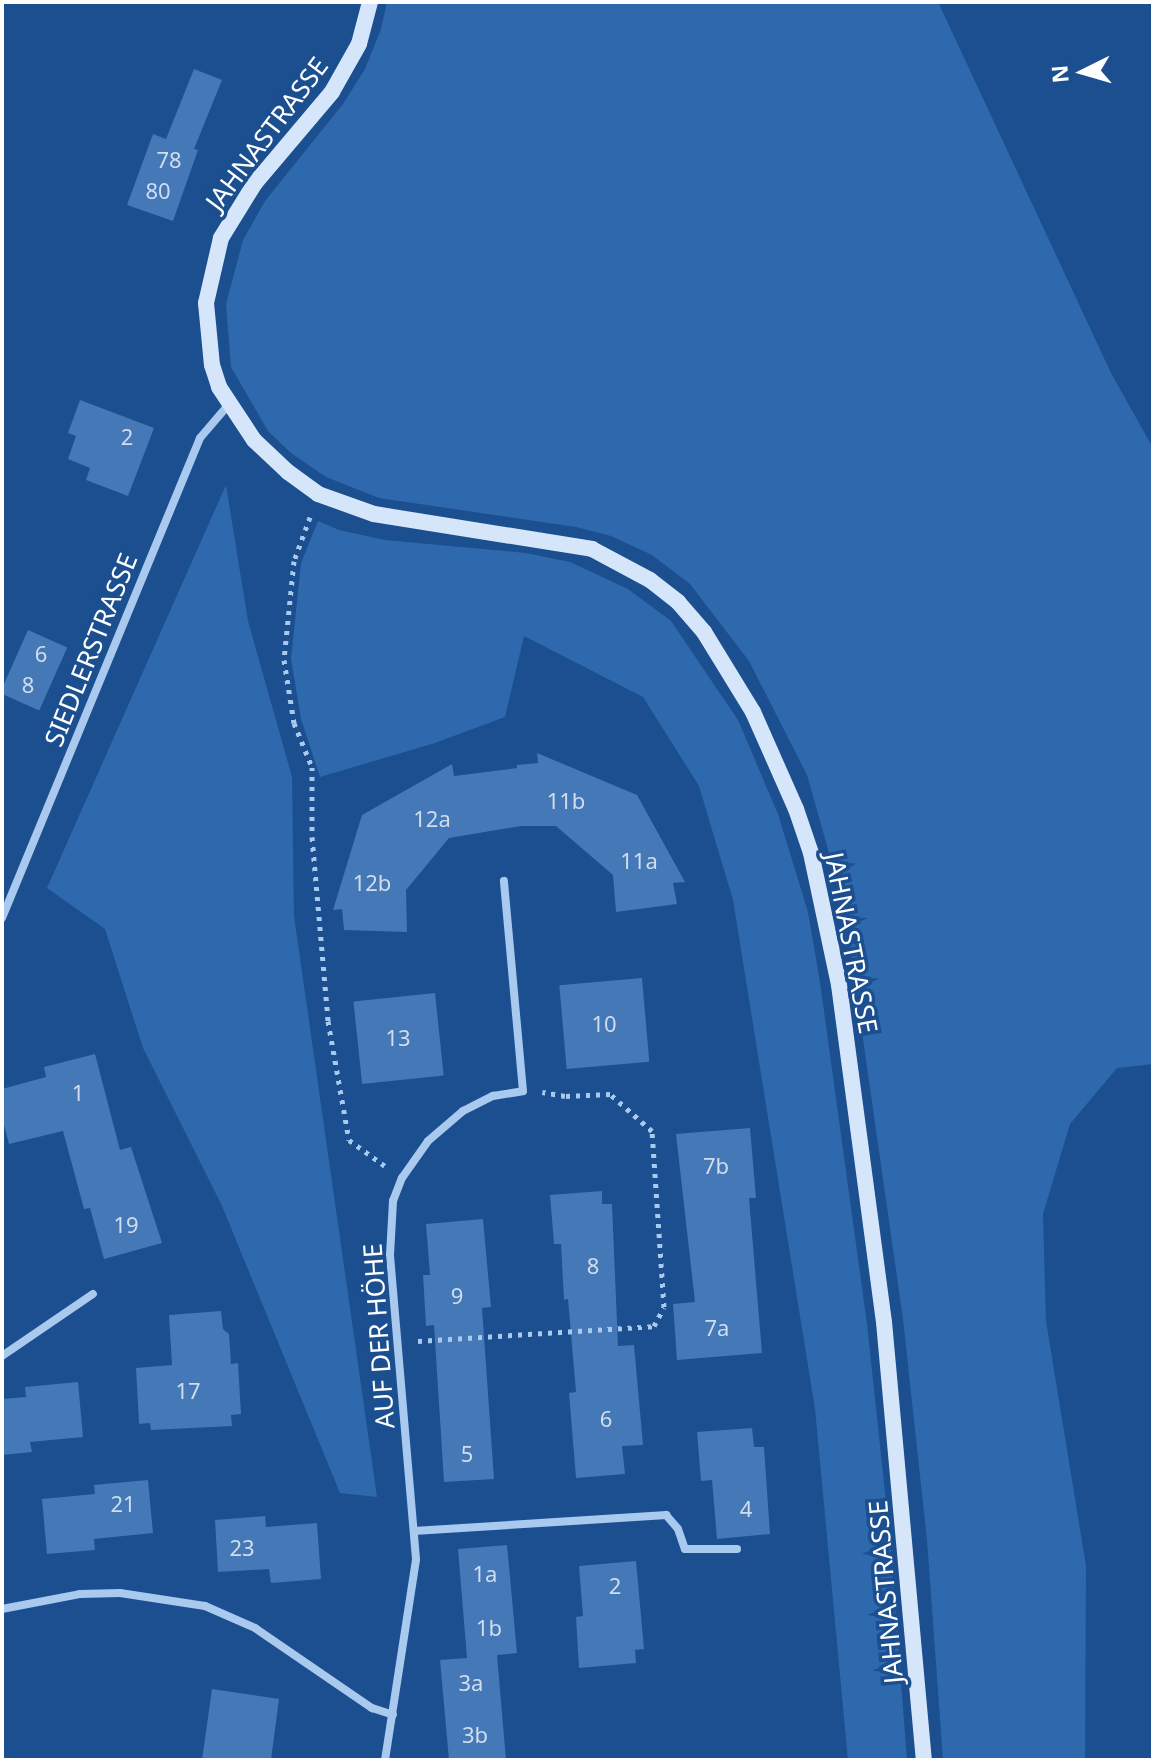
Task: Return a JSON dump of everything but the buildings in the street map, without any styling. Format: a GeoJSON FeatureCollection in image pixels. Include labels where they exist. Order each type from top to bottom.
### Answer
{"type":"FeatureCollection","features":[{"type":"Feature","properties":{"kind":"street","name":"JAHNASTRASSE"},"geometry":{"type":"LineString","coordinates":[[370,2],[359,44],[338,83],[255,183],[221,238],[209,280],[206,325],[212,365],[229,404],[254,440],[288,472],[318,494],[374,514],[562,542],[618,560],[678,602],[704,632],[753,712],[796,809],[811,853],[839,985],[884,1322],[924,1760]]}},
{"type":"Feature","properties":{"kind":"street","name":"SIEDLERSTRASSE"},"geometry":{"type":"LineString","coordinates":[[2,918],[195,451],[212,420],[229,404]]}},
{"type":"Feature","properties":{"kind":"street"},"geometry":{"type":"LineString","coordinates":[[504,881],[523,1091]]}},
{"type":"Feature","properties":{"kind":"street","name":"AUF DER HÖHE"},"geometry":{"type":"LineString","coordinates":[[385,1760],[413,1586],[414,1531],[390,1255],[393,1201],[402,1178],[428,1141],[463,1111],[493,1096],[523,1091]]}},
{"type":"Feature","properties":{"kind":"street"},"geometry":{"type":"LineString","coordinates":[[2,1356],[93,1294]]}},
{"type":"Feature","properties":{"kind":"street"},"geometry":{"type":"LineString","coordinates":[[414,1531],[666,1515],[678,1529],[685,1549],[737,1549]]}},
{"type":"Feature","properties":{"kind":"street"},"geometry":{"type":"LineString","coordinates":[[2,1609],[80,1594],[120,1593],[205,1606],[255,1628],[372,1708],[393,1715]]}},
{"type":"Feature","properties":{"kind":"path"},"geometry":{"type":"LineString","coordinates":[[318,494],[294,561],[284,660],[294,723],[312,767],[312,837],[328,1021],[349,1140],[402,1178]]}},
{"type":"Feature","properties":{"kind":"path"},"geometry":{"type":"LineString","coordinates":[[397,1342],[654,1326],[664,1307],[652,1131],[610,1094],[565,1096],[523,1091]]}},
{"type":"Feature","properties":{"kind":"shaded area"},"geometry":{"type":"Polygon","coordinates":[[[387,2],[938,2],[1111,373],[1153,448],[1153,1064],[1117,1068],[1070,1124],[1043,1214],[1046,1321],[1086,1566],[1085,1760],[943,1760],[927,1540],[903,1319],[844,906],[807,775],[749,661],[690,584],[652,555],[611,536],[576,527],[379,498],[326,477],[291,453],[268,431],[231,367],[226,304],[243,240],[265,201],[343,104],[365,69],[381,29],[387,2]]]}},
{"type":"Feature","properties":{"kind":"shaded area"},"geometry":{"type":"Polygon","coordinates":[[[226,485],[248,621],[292,777],[294,916],[377,1497],[340,1493],[222,1206],[143,1048],[105,929],[47,888],[226,485]]]}},
{"type":"Feature","properties":{"kind":"shaded area"},"geometry":{"type":"Polygon","coordinates":[[[318,521],[339,530],[385,540],[526,553],[570,562],[628,589],[671,621],[738,720],[778,814],[808,912],[820,982],[867,1324],[890,1539],[907,1760],[848,1760],[815,1409],[733,900],[699,786],[643,697],[524,636],[505,717],[435,743],[320,777],[301,719],[291,659],[301,563],[318,521]]]}}]}
